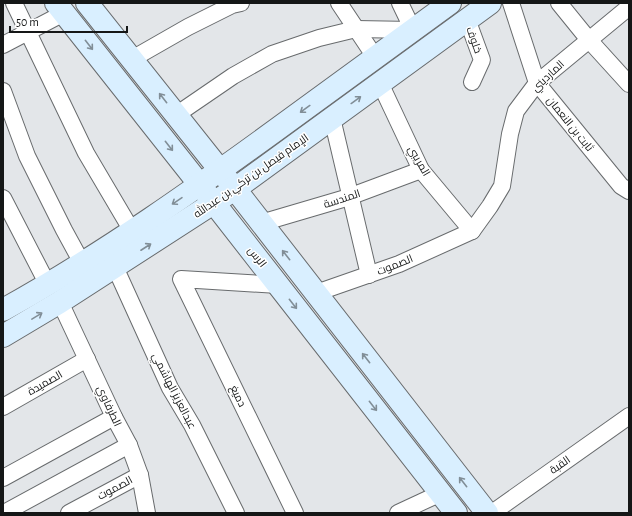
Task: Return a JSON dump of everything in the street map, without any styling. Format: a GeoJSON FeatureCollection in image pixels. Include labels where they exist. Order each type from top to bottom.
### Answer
{"type":"FeatureCollection","features":[{"type":"Feature","properties":{"kind":"street"},"geometry":{"type":"LineString","coordinates":[[14,3],[86,153],[132,231]]}},
{"type":"Feature","properties":{"kind":"street"},"geometry":{"type":"LineString","coordinates":[[132,59],[188,27],[232,5],[241,3]]}},
{"type":"Feature","properties":{"kind":"street"},"geometry":{"type":"LineString","coordinates":[[339,3],[375,58]]}},
{"type":"Feature","properties":{"kind":"street"},"geometry":{"type":"LineString","coordinates":[[176,115],[233,76],[272,54],[319,38],[356,29],[413,30],[400,3]]}},
{"type":"Feature","properties":{"kind":"street","name":"الإمام فيصل بن تركي بن عبدالله"},"geometry":{"type":"LineString","coordinates":[[3,336],[54,294],[82,263],[220,171],[450,3]]}},
{"type":"Feature","properties":{"kind":"street","name":"الإمام فيصل بن تركي بن عبدالله"},"geometry":{"type":"LineString","coordinates":[[3,310],[54,294],[115,267],[235,189],[490,3]]}},
{"type":"Feature","properties":{"kind":"street","name":"ثابت بن النعمان"},"geometry":{"type":"LineString","coordinates":[[511,3],[537,83],[621,186],[629,191]]}},
{"type":"Feature","properties":{"kind":"street"},"geometry":{"type":"LineString","coordinates":[[559,3],[589,40],[629,84]]}},
{"type":"Feature","properties":{"kind":"street"},"geometry":{"type":"LineString","coordinates":[[91,4],[132,59],[487,513]]}},
{"type":"Feature","properties":{"kind":"street","name":"المارديني"},"geometry":{"type":"LineString","coordinates":[[472,231],[502,186],[510,134],[516,111],[537,83],[629,7]]}},
{"type":"Feature","properties":{"kind":"street"},"geometry":{"type":"LineString","coordinates":[[3,45],[28,32],[60,8]]}},
{"type":"Feature","properties":{"kind":"street","name":"الرس"},"geometry":{"type":"LineString","coordinates":[[60,8],[456,513]]}},
{"type":"Feature","properties":{"kind":"street","name":"خلوف"},"geometry":{"type":"LineString","coordinates":[[467,19],[482,60],[472,82]]}},
{"type":"Feature","properties":{"kind":"street","name":"المريبي"},"geometry":{"type":"LineString","coordinates":[[380,82],[421,170],[472,231]]}},
{"type":"Feature","properties":{"kind":"street"},"geometry":{"type":"LineString","coordinates":[[3,91],[27,156],[82,263]]}},
{"type":"Feature","properties":{"kind":"street"},"geometry":{"type":"LineString","coordinates":[[332,118],[352,196],[369,275]]}},
{"type":"Feature","properties":{"kind":"street","name":"المندسة"},"geometry":{"type":"LineString","coordinates":[[261,223],[352,196],[421,170]]}},
{"type":"Feature","properties":{"kind":"street","name":"الطرفاوي"},"geometry":{"type":"LineString","coordinates":[[3,198],[54,294],[129,445],[140,475],[147,513]]}},
{"type":"Feature","properties":{"kind":"street","name":"الصموت"},"geometry":{"type":"LineString","coordinates":[[316,293],[399,264],[472,231]]}},
{"type":"Feature","properties":{"kind":"street","name":"عبدالعزيز الهاشمي"},"geometry":{"type":"LineString","coordinates":[[115,267],[170,388],[192,425],[236,513]]}},
{"type":"Feature","properties":{"kind":"street","name":"دميغ"},"geometry":{"type":"LineString","coordinates":[[278,285],[181,279],[295,513]]}},
{"type":"Feature","properties":{"kind":"street","name":"الصميدة"},"geometry":{"type":"LineString","coordinates":[[3,407],[87,359]]}},
{"type":"Feature","properties":{"kind":"street","name":"القبة"},"geometry":{"type":"LineString","coordinates":[[492,513],[629,416]]}},
{"type":"Feature","properties":{"kind":"street"},"geometry":{"type":"LineString","coordinates":[[3,478],[114,417]]}},
{"type":"Feature","properties":{"kind":"street"},"geometry":{"type":"LineString","coordinates":[[4,513],[129,445]]}},
{"type":"Feature","properties":{"kind":"street","name":"الصموت"},"geometry":{"type":"LineString","coordinates":[[69,513],[140,475]]}},
{"type":"Feature","properties":{"kind":"street"},"geometry":{"type":"LineString","coordinates":[[398,513],[418,509],[441,494]]}}]}
